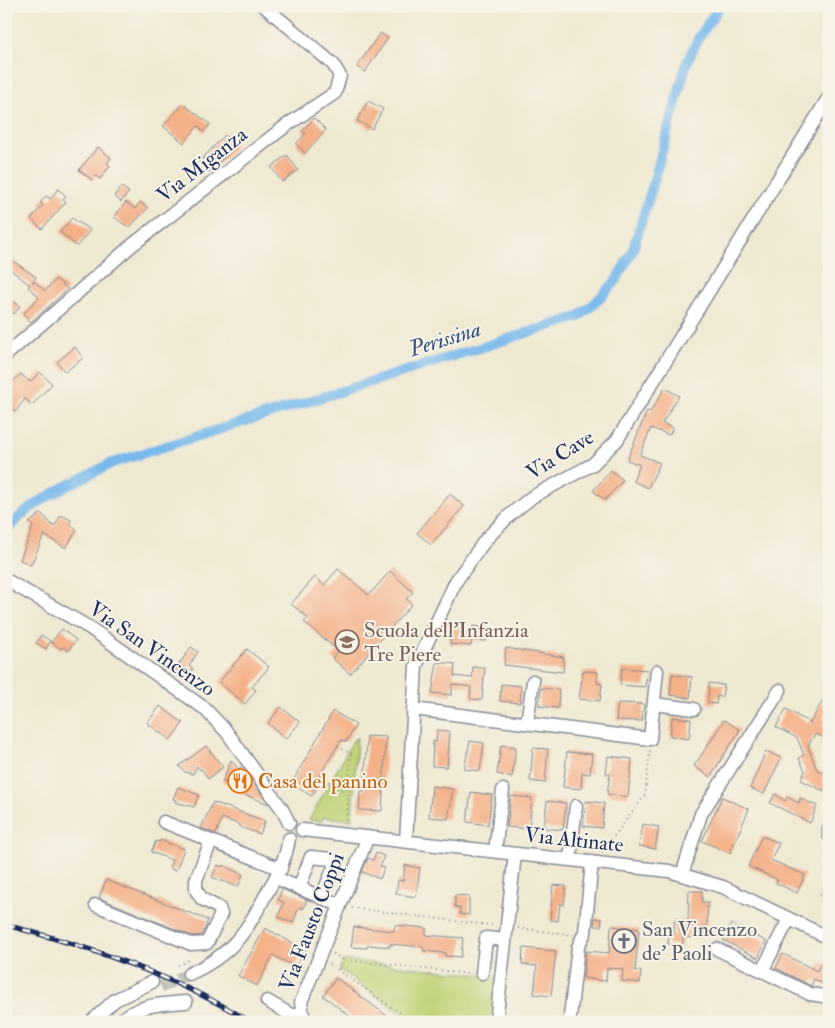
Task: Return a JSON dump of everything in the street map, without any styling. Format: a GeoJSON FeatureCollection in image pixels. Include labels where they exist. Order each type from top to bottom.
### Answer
{"type":"FeatureCollection","features":[{"type":"Feature","properties":{"kind":"street","name":"Via Miganza"},"geometry":{"type":"LineString","coordinates":[[6,355],[131,246],[287,125],[336,93],[340,76],[333,64],[264,6]]}},
{"type":"Feature","properties":{"kind":"street","name":"Via Cave"},"geometry":{"type":"LineString","coordinates":[[406,841],[416,666],[464,568],[486,539],[523,503],[593,464],[617,440],[829,97]]}},
{"type":"Feature","properties":{"kind":"street","name":"Via San Vincenzo"},"geometry":{"type":"LineString","coordinates":[[6,580],[90,628],[204,708],[226,731],[282,809],[288,823]]}},
{"type":"Feature","properties":{"kind":"street"},"geometry":{"type":"LineString","coordinates":[[413,709],[650,739],[657,671]]}},
{"type":"Feature","properties":{"kind":"street"},"geometry":{"type":"LineString","coordinates":[[527,724],[533,681]]}},
{"type":"Feature","properties":{"kind":"street"},"geometry":{"type":"LineString","coordinates":[[682,874],[701,814],[780,690]]}},
{"type":"Feature","properties":{"kind":"street"},"geometry":{"type":"LineString","coordinates":[[654,704],[694,709]]}},
{"type":"Feature","properties":{"kind":"street"},"geometry":{"type":"LineString","coordinates":[[495,851],[503,790]]}},
{"type":"Feature","properties":{"kind":"street"},"geometry":{"type":"LineString","coordinates":[[570,859],[576,806]]}},
{"type":"Feature","properties":{"kind":"street"},"geometry":{"type":"LineString","coordinates":[[164,822],[211,841],[275,879],[340,905]]}},
{"type":"Feature","properties":{"kind":"street"},"geometry":{"type":"LineString","coordinates":[[185,972],[215,961],[238,941],[275,879],[289,839],[284,830],[288,823],[297,823],[302,830],[298,838],[289,839]]}},
{"type":"Feature","properties":{"kind":"street"},"geometry":{"type":"LineString","coordinates":[[829,828],[829,835]]}},
{"type":"Feature","properties":{"kind":"street","name":"Via Altinate"},"geometry":{"type":"LineString","coordinates":[[302,830],[515,854],[570,859],[597,858],[682,874],[723,887],[829,938]]}},
{"type":"Feature","properties":{"kind":"street","name":"Via Fausto Coppi"},"geometry":{"type":"LineString","coordinates":[[303,1017],[301,1002],[368,837]]}},
{"type":"Feature","properties":{"kind":"street"},"geometry":{"type":"LineString","coordinates":[[96,905],[191,944],[208,943],[221,914],[219,908],[202,899],[196,890],[196,880],[211,841]]}},
{"type":"Feature","properties":{"kind":"street"},"geometry":{"type":"LineString","coordinates":[[496,1022],[515,854]]}},
{"type":"Feature","properties":{"kind":"street"},"geometry":{"type":"LineString","coordinates":[[299,888],[311,857],[331,859],[335,865],[321,898]]}},
{"type":"Feature","properties":{"kind":"street"},"geometry":{"type":"LineString","coordinates":[[570,1017],[578,947],[583,936],[597,858]]}},
{"type":"Feature","properties":{"kind":"street"},"geometry":{"type":"LineString","coordinates":[[762,971],[789,918]]}},
{"type":"Feature","properties":{"kind":"street"},"geometry":{"type":"LineString","coordinates":[[477,973],[486,938],[505,940]]}},
{"type":"Feature","properties":{"kind":"street"},"geometry":{"type":"LineString","coordinates":[[718,949],[810,994],[829,997]]}},
{"type":"Feature","properties":{"kind":"street"},"geometry":{"type":"LineString","coordinates":[[91,1022],[115,1000],[156,984],[117,1009],[102,1022]]}},
{"type":"Feature","properties":{"kind":"street"},"geometry":{"type":"LineString","coordinates":[[267,1001],[293,1016],[303,1017]]}},
{"type":"Feature","properties":{"kind":"street"},"geometry":{"type":"LineString","coordinates":[[119,1022],[134,1011],[156,1004],[186,1002]]}},
{"type":"Feature","properties":{"kind":"path"},"geometry":{"type":"LineString","coordinates":[[597,858],[645,795],[650,739]]}},
{"type":"Feature","properties":{"kind":"path"},"geometry":{"type":"LineString","coordinates":[[338,746],[350,754],[346,823]]}},
{"type":"Feature","properties":{"kind":"path"},"geometry":{"type":"LineString","coordinates":[[319,777],[348,793]]}},
{"type":"Feature","properties":{"kind":"path"},"geometry":{"type":"LineString","coordinates":[[340,905],[501,926]]}},
{"type":"Feature","properties":{"kind":"path"},"geometry":{"type":"LineString","coordinates":[[511,928],[583,936]]}},
{"type":"Feature","properties":{"kind":"path"},"geometry":{"type":"LineString","coordinates":[[319,954],[344,960],[477,973]]}},
{"type":"Feature","properties":{"kind":"path"},"geometry":{"type":"LineString","coordinates":[[319,954],[413,1022]]}},
{"type":"Feature","properties":{"kind":"path"},"geometry":{"type":"LineString","coordinates":[[339,969],[344,960]]}},
{"type":"Feature","properties":{"kind":"green space"},"geometry":{"type":"Polygon","coordinates":[[[357,738],[352,820],[323,817],[322,821],[309,820],[354,739],[357,738]]]}},
{"type":"Feature","properties":{"kind":"green space"},"geometry":{"type":"Polygon","coordinates":[[[344,960],[501,977],[497,1022],[413,1022],[339,969],[344,960]]]}},
{"type":"Feature","properties":{"kind":"building"},"geometry":{"type":"Polygon","coordinates":[[[380,33],[388,38],[365,72],[357,67],[380,33]]]}},
{"type":"Feature","properties":{"kind":"building"},"geometry":{"type":"Polygon","coordinates":[[[368,101],[383,109],[372,129],[357,121],[368,101]]]}},
{"type":"Feature","properties":{"kind":"building"},"geometry":{"type":"Polygon","coordinates":[[[183,104],[210,124],[204,132],[198,126],[184,143],[163,126],[183,104]]]}},
{"type":"Feature","properties":{"kind":"building"},"geometry":{"type":"Polygon","coordinates":[[[314,118],[326,130],[305,153],[296,144],[306,133],[302,131],[314,118]]]}},
{"type":"Feature","properties":{"kind":"building"},"geometry":{"type":"Polygon","coordinates":[[[225,135],[236,146],[209,172],[199,162],[225,135]]]}},
{"type":"Feature","properties":{"kind":"building"},"geometry":{"type":"Polygon","coordinates":[[[98,147],[111,158],[107,163],[110,166],[100,179],[96,176],[92,180],[79,170],[98,147]]]}},
{"type":"Feature","properties":{"kind":"building"},"geometry":{"type":"Polygon","coordinates":[[[287,155],[298,170],[282,182],[271,167],[287,155]]]}},
{"type":"Feature","properties":{"kind":"building"},"geometry":{"type":"Polygon","coordinates":[[[121,187],[129,192],[121,202],[114,196],[121,187]]]}},
{"type":"Feature","properties":{"kind":"building"},"geometry":{"type":"Polygon","coordinates":[[[58,189],[66,196],[63,200],[66,202],[42,229],[31,219],[43,205],[40,203],[46,196],[50,199],[58,189]]]}},
{"type":"Feature","properties":{"kind":"building"},"geometry":{"type":"Polygon","coordinates":[[[126,202],[135,209],[140,202],[148,208],[129,228],[114,217],[126,202]]]}},
{"type":"Feature","properties":{"kind":"building"},"geometry":{"type":"Polygon","coordinates":[[[72,218],[90,230],[77,246],[60,232],[72,218]]]}},
{"type":"Feature","properties":{"kind":"building"},"geometry":{"type":"Polygon","coordinates":[[[6,256],[36,277],[32,283],[34,281],[45,291],[56,279],[68,289],[31,322],[23,314],[39,297],[28,287],[30,285],[6,266],[6,256]]]}},
{"type":"Feature","properties":{"kind":"building"},"geometry":{"type":"Polygon","coordinates":[[[6,296],[20,306],[14,314],[6,308],[6,296]]]}},
{"type":"Feature","properties":{"kind":"building"},"geometry":{"type":"Polygon","coordinates":[[[75,347],[83,358],[65,372],[57,362],[75,347]]]}},
{"type":"Feature","properties":{"kind":"building"},"geometry":{"type":"Polygon","coordinates":[[[40,372],[52,384],[32,405],[25,399],[15,412],[6,404],[6,376],[12,382],[21,374],[30,382],[40,372]]]}},
{"type":"Feature","properties":{"kind":"building"},"geometry":{"type":"Polygon","coordinates":[[[665,388],[679,396],[662,423],[673,428],[669,435],[651,428],[640,455],[660,463],[648,488],[633,481],[640,465],[627,460],[647,411],[650,412],[665,388]]]}},
{"type":"Feature","properties":{"kind":"building"},"geometry":{"type":"Polygon","coordinates":[[[611,470],[623,480],[605,500],[593,491],[611,470]]]}},
{"type":"Feature","properties":{"kind":"building"},"geometry":{"type":"Polygon","coordinates":[[[450,494],[464,506],[431,545],[417,533],[450,494]]]}},
{"type":"Feature","properties":{"kind":"building"},"geometry":{"type":"Polygon","coordinates":[[[41,513],[54,527],[61,515],[71,520],[69,524],[77,529],[66,548],[44,535],[31,565],[20,560],[33,526],[29,523],[41,513]]]}},
{"type":"Feature","properties":{"kind":"building"},"geometry":{"type":"Polygon","coordinates":[[[338,569],[369,595],[390,571],[413,592],[406,599],[412,604],[350,674],[332,658],[338,651],[304,622],[308,618],[291,604],[315,577],[324,585],[338,569]]]}},
{"type":"Feature","properties":{"kind":"building"},"geometry":{"type":"Polygon","coordinates":[[[473,626],[487,628],[486,641],[472,640],[471,646],[450,644],[451,628],[473,630],[473,626]]]}},
{"type":"Feature","properties":{"kind":"building"},"geometry":{"type":"Polygon","coordinates":[[[62,629],[76,640],[68,651],[63,647],[61,649],[51,642],[62,629]]]}},
{"type":"Feature","properties":{"kind":"building"},"geometry":{"type":"Polygon","coordinates":[[[41,635],[50,641],[46,649],[36,643],[41,635]]]}},
{"type":"Feature","properties":{"kind":"building"},"geometry":{"type":"Polygon","coordinates":[[[191,647],[198,652],[189,666],[193,669],[187,677],[175,670],[191,647]]]}},
{"type":"Feature","properties":{"kind":"building"},"geometry":{"type":"Polygon","coordinates":[[[506,648],[564,657],[563,672],[504,665],[506,648]]]}},
{"type":"Feature","properties":{"kind":"building"},"geometry":{"type":"Polygon","coordinates":[[[247,649],[269,667],[252,687],[256,690],[245,704],[219,682],[247,649]]]}},
{"type":"Feature","properties":{"kind":"building"},"geometry":{"type":"Polygon","coordinates":[[[437,662],[455,664],[454,676],[472,678],[473,667],[485,668],[482,700],[470,699],[471,687],[452,684],[452,695],[432,693],[437,662]]]}},
{"type":"Feature","properties":{"kind":"building"},"geometry":{"type":"Polygon","coordinates":[[[622,668],[648,670],[645,687],[620,685],[622,668]]]}},
{"type":"Feature","properties":{"kind":"building"},"geometry":{"type":"Polygon","coordinates":[[[583,671],[598,672],[597,683],[602,684],[600,701],[579,699],[583,671]]]}},
{"type":"Feature","properties":{"kind":"building"},"geometry":{"type":"Polygon","coordinates":[[[672,674],[692,677],[690,698],[670,695],[672,674]]]}},
{"type":"Feature","properties":{"kind":"building"},"geometry":{"type":"Polygon","coordinates":[[[709,683],[724,685],[722,697],[717,696],[716,704],[708,703],[709,683]]]}},
{"type":"Feature","properties":{"kind":"building"},"geometry":{"type":"Polygon","coordinates":[[[501,684],[521,686],[520,703],[500,701],[501,684]]]}},
{"type":"Feature","properties":{"kind":"building"},"geometry":{"type":"Polygon","coordinates":[[[541,688],[559,690],[558,708],[539,706],[541,688]]]}},
{"type":"Feature","properties":{"kind":"building"},"geometry":{"type":"Polygon","coordinates":[[[829,690],[829,708],[823,719],[829,721],[829,740],[815,734],[808,746],[817,770],[829,775],[824,791],[801,780],[805,771],[799,758],[804,755],[797,738],[776,727],[786,709],[810,723],[829,690]]]}},
{"type":"Feature","properties":{"kind":"building"},"geometry":{"type":"Polygon","coordinates":[[[618,703],[644,704],[642,721],[616,720],[618,703]]]}},
{"type":"Feature","properties":{"kind":"building"},"geometry":{"type":"Polygon","coordinates":[[[160,706],[183,723],[170,740],[147,723],[160,706]]]}},
{"type":"Feature","properties":{"kind":"building"},"geometry":{"type":"Polygon","coordinates":[[[281,707],[300,722],[286,739],[268,723],[281,707]]]}},
{"type":"Feature","properties":{"kind":"building"},"geometry":{"type":"Polygon","coordinates":[[[333,711],[356,725],[346,742],[341,740],[317,780],[320,782],[312,796],[291,784],[333,711]]]}},
{"type":"Feature","properties":{"kind":"building"},"geometry":{"type":"Polygon","coordinates":[[[672,717],[691,719],[689,739],[670,736],[672,717]]]}},
{"type":"Feature","properties":{"kind":"building"},"geometry":{"type":"Polygon","coordinates":[[[724,720],[740,730],[710,777],[694,766],[724,720]]]}},
{"type":"Feature","properties":{"kind":"building"},"geometry":{"type":"Polygon","coordinates":[[[437,730],[449,731],[450,734],[447,767],[432,766],[433,741],[436,742],[437,730]]]}},
{"type":"Feature","properties":{"kind":"building"},"geometry":{"type":"Polygon","coordinates":[[[367,736],[386,737],[382,811],[359,810],[360,791],[364,791],[367,736]]]}},
{"type":"Feature","properties":{"kind":"building"},"geometry":{"type":"Polygon","coordinates":[[[470,741],[484,743],[480,771],[464,769],[470,741]]]}},
{"type":"Feature","properties":{"kind":"building"},"geometry":{"type":"Polygon","coordinates":[[[501,745],[516,747],[512,777],[497,774],[501,745]]]}},
{"type":"Feature","properties":{"kind":"building"},"geometry":{"type":"Polygon","coordinates":[[[206,746],[223,767],[208,779],[202,769],[200,770],[197,766],[193,774],[185,772],[179,766],[206,746]]]}},
{"type":"Feature","properties":{"kind":"building"},"geometry":{"type":"Polygon","coordinates":[[[533,748],[548,749],[545,783],[530,781],[533,748]]]}},
{"type":"Feature","properties":{"kind":"building"},"geometry":{"type":"Polygon","coordinates":[[[766,751],[781,758],[764,794],[750,788],[766,751]]]}},
{"type":"Feature","properties":{"kind":"building"},"geometry":{"type":"Polygon","coordinates":[[[567,752],[592,754],[590,774],[582,773],[581,789],[563,787],[567,752]]]}},
{"type":"Feature","properties":{"kind":"building"},"geometry":{"type":"Polygon","coordinates":[[[608,756],[632,759],[628,797],[607,794],[610,774],[606,774],[608,756]]]}},
{"type":"Feature","properties":{"kind":"building","name":"Casa del panino"},"geometry":{"type":"Polygon","coordinates":[[[231,760],[238,769],[241,767],[269,804],[237,792],[230,784],[222,782],[231,760]]]}},
{"type":"Feature","properties":{"kind":"building"},"geometry":{"type":"Polygon","coordinates":[[[432,786],[453,789],[448,819],[429,817],[432,786]]]}},
{"type":"Feature","properties":{"kind":"building"},"geometry":{"type":"Polygon","coordinates":[[[178,787],[199,795],[194,807],[175,802],[176,800],[173,799],[178,787]]]}},
{"type":"Feature","properties":{"kind":"building"},"geometry":{"type":"Polygon","coordinates":[[[471,792],[492,795],[488,825],[467,822],[471,792]]]}},
{"type":"Feature","properties":{"kind":"building"},"geometry":{"type":"Polygon","coordinates":[[[775,794],[785,801],[787,797],[799,803],[800,798],[817,806],[810,823],[770,803],[775,794]]]}},
{"type":"Feature","properties":{"kind":"building"},"geometry":{"type":"Polygon","coordinates":[[[511,796],[532,798],[529,829],[507,827],[511,796]]]}},
{"type":"Feature","properties":{"kind":"building"},"geometry":{"type":"Polygon","coordinates":[[[722,797],[749,809],[730,853],[702,841],[722,797]]]}},
{"type":"Feature","properties":{"kind":"building"},"geometry":{"type":"Polygon","coordinates":[[[547,801],[566,803],[563,830],[544,828],[547,801]]]}},
{"type":"Feature","properties":{"kind":"building"},"geometry":{"type":"Polygon","coordinates":[[[586,801],[604,803],[602,828],[583,826],[586,801]]]}},
{"type":"Feature","properties":{"kind":"building"},"geometry":{"type":"Polygon","coordinates":[[[213,802],[265,821],[260,834],[239,827],[240,825],[222,818],[216,834],[201,828],[213,802]]]}},
{"type":"Feature","properties":{"kind":"building"},"geometry":{"type":"Polygon","coordinates":[[[643,824],[659,827],[655,849],[639,846],[643,824]]]}},
{"type":"Feature","properties":{"kind":"building"},"geometry":{"type":"Polygon","coordinates":[[[762,836],[779,843],[771,860],[805,875],[797,893],[776,883],[778,880],[748,866],[762,836]]]}},
{"type":"Feature","properties":{"kind":"building"},"geometry":{"type":"Polygon","coordinates":[[[160,840],[184,849],[176,871],[169,868],[172,860],[151,852],[156,841],[160,842],[160,840]]]}},
{"type":"Feature","properties":{"kind":"building"},"geometry":{"type":"Polygon","coordinates":[[[376,853],[384,856],[380,866],[384,868],[380,879],[362,872],[368,858],[373,860],[376,853]]]}},
{"type":"Feature","properties":{"kind":"building"},"geometry":{"type":"Polygon","coordinates":[[[218,865],[222,867],[223,865],[243,875],[238,887],[212,877],[218,865]]]}},
{"type":"Feature","properties":{"kind":"building"},"geometry":{"type":"Polygon","coordinates":[[[405,865],[420,868],[416,897],[396,894],[398,880],[403,881],[405,865]]]}},
{"type":"Feature","properties":{"kind":"building"},"geometry":{"type":"Polygon","coordinates":[[[829,876],[829,900],[820,896],[829,876]]]}},
{"type":"Feature","properties":{"kind":"building"},"geometry":{"type":"Polygon","coordinates":[[[106,880],[208,920],[202,935],[192,936],[99,898],[106,880]]]}},
{"type":"Feature","properties":{"kind":"building"},"geometry":{"type":"Polygon","coordinates":[[[553,885],[566,886],[564,905],[560,904],[558,921],[550,920],[553,885]]]}},
{"type":"Feature","properties":{"kind":"building"},"geometry":{"type":"Polygon","coordinates":[[[282,889],[307,900],[303,909],[299,907],[293,923],[278,917],[284,902],[278,900],[282,889]]]}},
{"type":"Feature","properties":{"kind":"building"},"geometry":{"type":"Polygon","coordinates":[[[689,891],[702,891],[702,902],[708,902],[707,927],[701,927],[700,938],[683,937],[682,946],[668,944],[669,935],[674,936],[674,921],[688,921],[689,891]]]}},
{"type":"Feature","properties":{"kind":"building"},"geometry":{"type":"Polygon","coordinates":[[[455,895],[469,896],[469,915],[460,914],[460,908],[455,907],[455,895]]]}},
{"type":"Feature","properties":{"kind":"building"},"geometry":{"type":"Polygon","coordinates":[[[595,918],[602,919],[601,926],[594,926],[595,918]]]}},
{"type":"Feature","properties":{"kind":"building"},"geometry":{"type":"Polygon","coordinates":[[[731,924],[766,941],[758,958],[723,940],[731,924]]]}},
{"type":"Feature","properties":{"kind":"building"},"geometry":{"type":"Polygon","coordinates":[[[395,925],[426,928],[426,935],[463,938],[461,957],[445,956],[445,953],[424,951],[423,947],[390,944],[390,947],[368,945],[367,948],[351,947],[354,927],[394,931],[395,925]]]}},
{"type":"Feature","properties":{"kind":"building"},"geometry":{"type":"Polygon","coordinates":[[[611,926],[639,929],[635,971],[641,971],[640,983],[622,981],[623,969],[607,968],[606,981],[583,978],[586,951],[609,953],[611,926]]]}},
{"type":"Feature","properties":{"kind":"building"},"geometry":{"type":"Polygon","coordinates":[[[265,928],[306,950],[295,967],[273,955],[257,986],[238,976],[265,928]]]}},
{"type":"Feature","properties":{"kind":"building"},"geometry":{"type":"Polygon","coordinates":[[[523,948],[556,951],[551,996],[534,994],[537,966],[522,964],[523,948]]]}},
{"type":"Feature","properties":{"kind":"building"},"geometry":{"type":"Polygon","coordinates":[[[783,954],[817,971],[821,962],[829,965],[829,987],[814,979],[811,986],[776,968],[783,954]]]}},
{"type":"Feature","properties":{"kind":"building"},"geometry":{"type":"Polygon","coordinates":[[[336,978],[395,1022],[357,1022],[323,996],[336,978]]]}},
{"type":"Feature","properties":{"kind":"waterway","name":"Perissina"},"geometry":{"type":"LineString","coordinates":[[6,531],[42,500],[112,463],[578,317],[594,304],[615,282],[632,252],[687,62],[699,37],[720,6]]}},
{"type":"Feature","properties":{"kind":"tunnel"},"geometry":{"type":"LineString","coordinates":[[161,987],[189,974]]}},
{"type":"Feature","properties":{"kind":"railway"},"geometry":{"type":"LineString","coordinates":[[6,925],[132,964],[193,991],[251,1022]]}},
{"type":"Feature","properties":{"kind":"place","name":"Scuola dell'Infanzia Tre Piere"},"geometry":{"type":"Point","coordinates":[347,642]}},
{"type":"Feature","properties":{"kind":"place","name":"Casa del panino"},"geometry":{"type":"Point","coordinates":[240,781]}},
{"type":"Feature","properties":{"kind":"place","name":"San Vincenzo de' Paoli"},"geometry":{"type":"Point","coordinates":[624,941]}}]}
